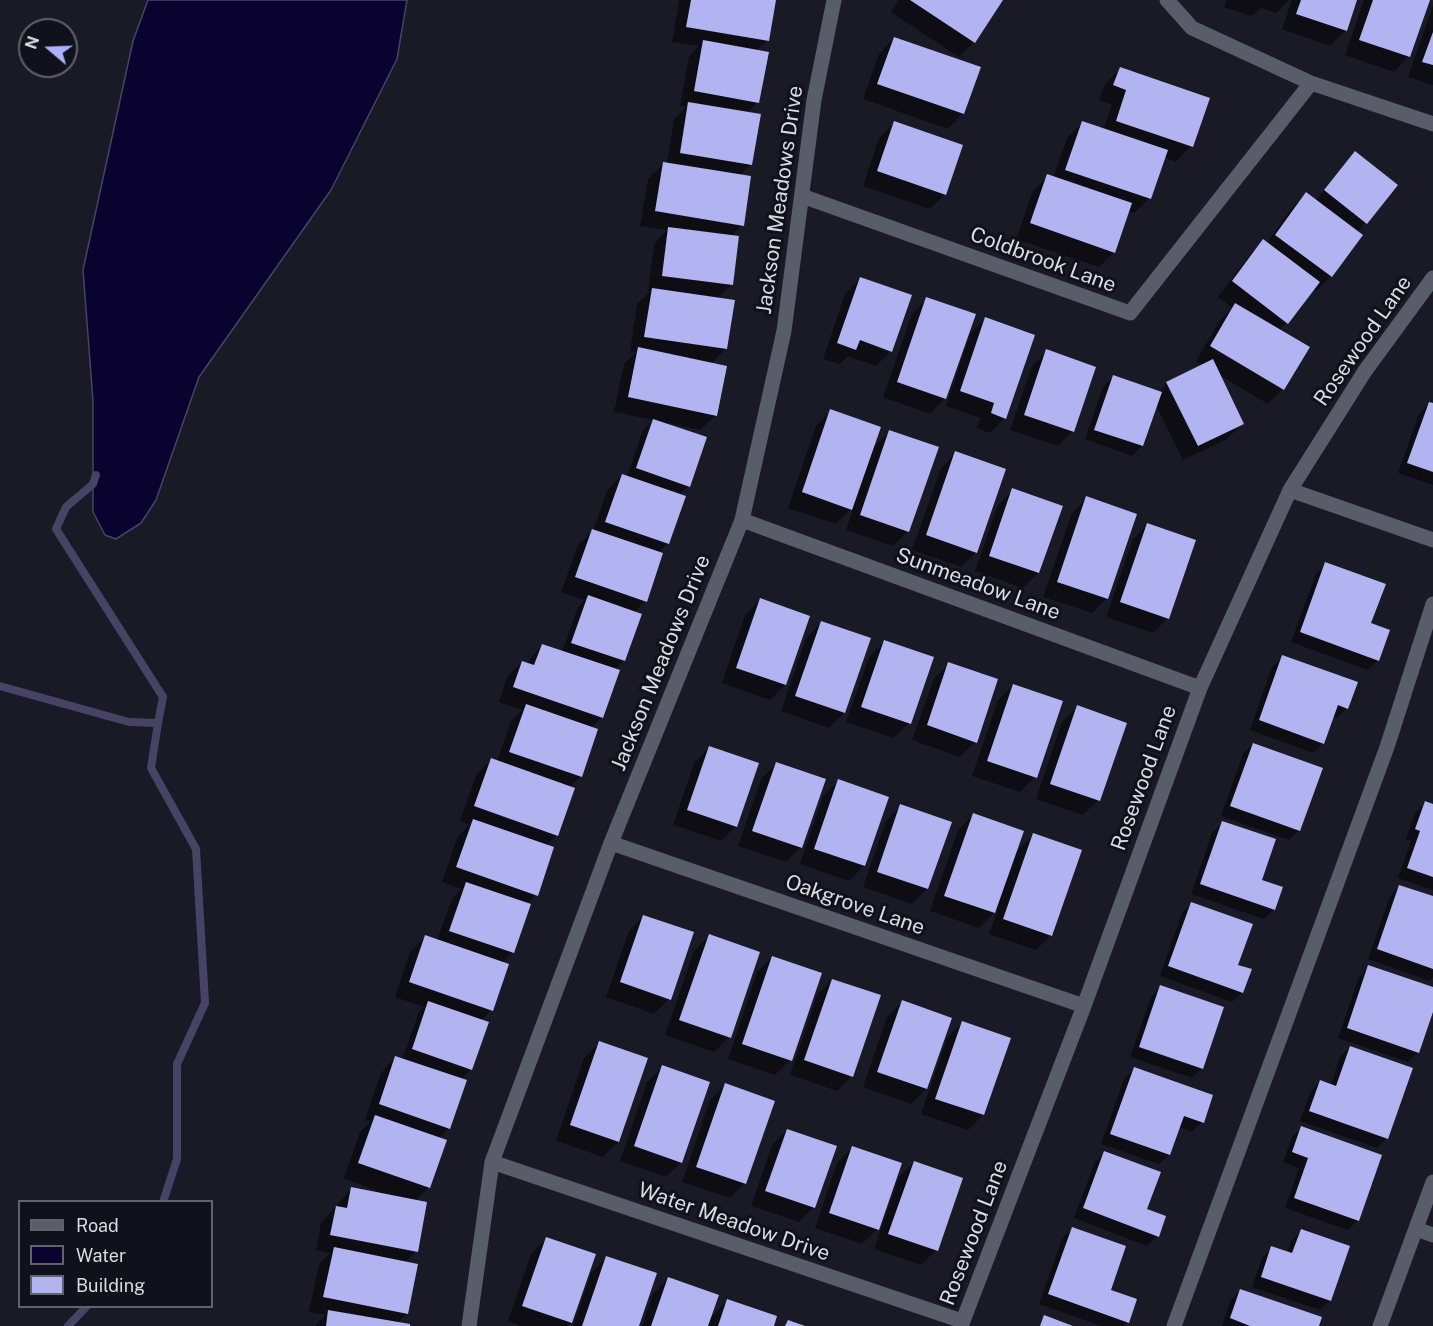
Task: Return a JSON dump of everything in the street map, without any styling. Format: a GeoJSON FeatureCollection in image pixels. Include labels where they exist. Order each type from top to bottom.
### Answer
{"type":"FeatureCollection","features":[{"type":"Feature","properties":{"kind":"street","name":"Jackson Meadows Drive"},"geometry":{"type":"LineString","coordinates":[[469,1326],[492,1162],[611,843],[742,520],[784,331],[814,100],[834,0]]}},
{"type":"Feature","properties":{"kind":"street"},"geometry":{"type":"LineString","coordinates":[[1167,0],[1192,28],[1311,82],[1433,124]]}},
{"type":"Feature","properties":{"kind":"street","name":"Coldbrook Lane"},"geometry":{"type":"LineString","coordinates":[[802,196],[1130,313],[1311,82]]}},
{"type":"Feature","properties":{"kind":"street","name":"Rosewood Lane"},"geometry":{"type":"LineString","coordinates":[[961,1324],[1084,1006],[1200,688],[1290,490],[1365,370],[1433,278]]}},
{"type":"Feature","properties":{"kind":"street"},"geometry":{"type":"LineString","coordinates":[[1290,490],[1433,540]]}},
{"type":"Feature","properties":{"kind":"street","name":"Sunmeadow Lane"},"geometry":{"type":"LineString","coordinates":[[742,520],[1200,688]]}},
{"type":"Feature","properties":{"kind":"street"},"geometry":{"type":"LineString","coordinates":[[1174,1326],[1387,747],[1433,604]]}},
{"type":"Feature","properties":{"kind":"street","name":"Oakgrove Lane"},"geometry":{"type":"LineString","coordinates":[[611,843],[1084,1006]]}},
{"type":"Feature","properties":{"kind":"street","name":"Water Meadow Drive"},"geometry":{"type":"LineString","coordinates":[[492,1162],[961,1324]]}},
{"type":"Feature","properties":{"kind":"street"},"geometry":{"type":"LineString","coordinates":[[1380,1326],[1433,1182]]}},
{"type":"Feature","properties":{"kind":"street"},"geometry":{"type":"LineString","coordinates":[[1416,1229],[1433,1235]]}},
{"type":"Feature","properties":{"kind":"water"},"geometry":{"type":"Polygon","coordinates":[[[148,0],[407,0],[397,59],[331,190],[199,377],[156,500],[141,523],[116,539],[105,535],[93,512],[93,401],[83,270],[133,41],[148,0]]]}},
{"type":"Feature","properties":{"kind":"building"},"geometry":{"type":"Polygon","coordinates":[[[691,0],[776,0],[769,41],[686,27],[691,0]]]}},
{"type":"Feature","properties":{"kind":"building"},"geometry":{"type":"Polygon","coordinates":[[[910,0],[1003,0],[975,43],[910,0]]]}},
{"type":"Feature","properties":{"kind":"building"},"geometry":{"type":"Polygon","coordinates":[[[1301,0],[1357,0],[1347,31],[1296,14],[1301,0]]]}},
{"type":"Feature","properties":{"kind":"building"},"geometry":{"type":"Polygon","coordinates":[[[1373,0],[1430,0],[1410,57],[1359,40],[1373,0]]]}},
{"type":"Feature","properties":{"kind":"building"},"geometry":{"type":"Polygon","coordinates":[[[1433,32],[1433,65],[1422,62],[1433,32]]]}},
{"type":"Feature","properties":{"kind":"building"},"geometry":{"type":"Polygon","coordinates":[[[894,37],[981,67],[964,114],[877,84],[894,37]]]}},
{"type":"Feature","properties":{"kind":"building"},"geometry":{"type":"Polygon","coordinates":[[[703,40],[769,52],[759,103],[694,91],[703,40]]]}},
{"type":"Feature","properties":{"kind":"building"},"geometry":{"type":"Polygon","coordinates":[[[1120,67],[1210,98],[1193,147],[1116,121],[1126,90],[1113,85],[1120,67]]]}},
{"type":"Feature","properties":{"kind":"building"},"geometry":{"type":"Polygon","coordinates":[[[688,102],[761,114],[752,165],[680,153],[688,102]]]}},
{"type":"Feature","properties":{"kind":"building"},"geometry":{"type":"Polygon","coordinates":[[[894,121],[963,145],[946,195],[877,171],[894,121]]]}},
{"type":"Feature","properties":{"kind":"building"},"geometry":{"type":"Polygon","coordinates":[[[1082,121],[1168,150],[1151,199],[1065,170],[1082,121]]]}},
{"type":"Feature","properties":{"kind":"building"},"geometry":{"type":"Polygon","coordinates":[[[1355,151],[1398,185],[1367,224],[1324,190],[1355,151]]]}},
{"type":"Feature","properties":{"kind":"building"},"geometry":{"type":"Polygon","coordinates":[[[663,162],[751,176],[744,226],[655,211],[663,162]]]}},
{"type":"Feature","properties":{"kind":"building"},"geometry":{"type":"Polygon","coordinates":[[[1047,174],[1132,203],[1115,253],[1030,223],[1047,174]]]}},
{"type":"Feature","properties":{"kind":"building"},"geometry":{"type":"Polygon","coordinates":[[[1306,192],[1363,235],[1332,277],[1275,235],[1306,192]]]}},
{"type":"Feature","properties":{"kind":"building"},"geometry":{"type":"Polygon","coordinates":[[[668,227],[739,236],[733,285],[662,276],[668,227]]]}},
{"type":"Feature","properties":{"kind":"building"},"geometry":{"type":"Polygon","coordinates":[[[1263,239],[1320,282],[1288,324],[1232,281],[1263,239]]]}},
{"type":"Feature","properties":{"kind":"building"},"geometry":{"type":"Polygon","coordinates":[[[860,277],[912,295],[892,352],[860,340],[856,350],[837,343],[860,277]]]}},
{"type":"Feature","properties":{"kind":"building"},"geometry":{"type":"Polygon","coordinates":[[[652,288],[735,300],[727,349],[644,337],[652,288]]]}},
{"type":"Feature","properties":{"kind":"building"},"geometry":{"type":"Polygon","coordinates":[[[926,297],[976,314],[946,399],[897,382],[926,297]]]}},
{"type":"Feature","properties":{"kind":"building"},"geometry":{"type":"Polygon","coordinates":[[[1235,303],[1310,347],[1284,390],[1210,346],[1235,303]]]}},
{"type":"Feature","properties":{"kind":"building"},"geometry":{"type":"Polygon","coordinates":[[[985,317],[1035,335],[1006,419],[991,413],[994,403],[960,391],[985,317]]]}},
{"type":"Feature","properties":{"kind":"building"},"geometry":{"type":"Polygon","coordinates":[[[638,347],[727,366],[717,416],[628,397],[638,347]]]}},
{"type":"Feature","properties":{"kind":"building"},"geometry":{"type":"Polygon","coordinates":[[[1046,349],[1096,367],[1074,432],[1024,415],[1046,349]]]}},
{"type":"Feature","properties":{"kind":"building"},"geometry":{"type":"Polygon","coordinates":[[[1213,359],[1244,424],[1198,446],[1166,382],[1213,359]]]}},
{"type":"Feature","properties":{"kind":"building"},"geometry":{"type":"Polygon","coordinates":[[[1113,375],[1162,392],[1143,446],[1094,430],[1113,375]]]}},
{"type":"Feature","properties":{"kind":"building"},"geometry":{"type":"Polygon","coordinates":[[[1429,402],[1433,403],[1433,472],[1407,463],[1429,402]]]}},
{"type":"Feature","properties":{"kind":"building"},"geometry":{"type":"Polygon","coordinates":[[[830,409],[881,427],[852,510],[802,492],[830,409]]]}},
{"type":"Feature","properties":{"kind":"building"},"geometry":{"type":"Polygon","coordinates":[[[653,419],[707,437],[690,487],[636,468],[653,419]]]}},
{"type":"Feature","properties":{"kind":"building"},"geometry":{"type":"Polygon","coordinates":[[[889,430],[939,447],[909,532],[860,515],[889,430]]]}},
{"type":"Feature","properties":{"kind":"building"},"geometry":{"type":"Polygon","coordinates":[[[955,451],[1006,469],[977,553],[926,535],[955,451]]]}},
{"type":"Feature","properties":{"kind":"building"},"geometry":{"type":"Polygon","coordinates":[[[622,474],[686,496],[669,544],[605,522],[622,474]]]}},
{"type":"Feature","properties":{"kind":"building"},"geometry":{"type":"Polygon","coordinates":[[[1012,488],[1063,506],[1039,573],[989,556],[1012,488]]]}},
{"type":"Feature","properties":{"kind":"building"},"geometry":{"type":"Polygon","coordinates":[[[1086,496],[1137,514],[1108,599],[1057,582],[1086,496]]]}},
{"type":"Feature","properties":{"kind":"building"},"geometry":{"type":"Polygon","coordinates":[[[1147,523],[1196,540],[1169,619],[1120,602],[1147,523]]]}},
{"type":"Feature","properties":{"kind":"building"},"geometry":{"type":"Polygon","coordinates":[[[592,529],[663,553],[647,602],[575,577],[592,529]]]}},
{"type":"Feature","properties":{"kind":"building"},"geometry":{"type":"Polygon","coordinates":[[[1325,562],[1386,584],[1371,623],[1390,630],[1379,661],[1300,632],[1325,562]]]}},
{"type":"Feature","properties":{"kind":"building"},"geometry":{"type":"Polygon","coordinates":[[[588,595],[642,614],[625,661],[571,643],[588,595]]]}},
{"type":"Feature","properties":{"kind":"building"},"geometry":{"type":"Polygon","coordinates":[[[760,598],[810,616],[786,685],[736,668],[760,598]]]}},
{"type":"Feature","properties":{"kind":"building"},"geometry":{"type":"Polygon","coordinates":[[[821,621],[871,638],[845,713],[795,696],[821,621]]]}},
{"type":"Feature","properties":{"kind":"building"},"geometry":{"type":"Polygon","coordinates":[[[884,640],[934,657],[911,724],[861,707],[884,640]]]}},
{"type":"Feature","properties":{"kind":"building"},"geometry":{"type":"Polygon","coordinates":[[[542,644],[620,670],[603,718],[513,687],[522,661],[534,665],[542,644]]]}},
{"type":"Feature","properties":{"kind":"building"},"geometry":{"type":"Polygon","coordinates":[[[1282,655],[1358,682],[1348,709],[1338,705],[1324,744],[1259,720],[1282,655]]]}},
{"type":"Feature","properties":{"kind":"building"},"geometry":{"type":"Polygon","coordinates":[[[948,662],[998,679],[977,743],[927,725],[948,662]]]}},
{"type":"Feature","properties":{"kind":"building"},"geometry":{"type":"Polygon","coordinates":[[[1013,684],[1063,701],[1037,778],[987,761],[1013,684]]]}},
{"type":"Feature","properties":{"kind":"building"},"geometry":{"type":"Polygon","coordinates":[[[526,704],[598,729],[582,777],[509,752],[526,704]]]}},
{"type":"Feature","properties":{"kind":"building"},"geometry":{"type":"Polygon","coordinates":[[[1077,705],[1127,723],[1100,801],[1050,784],[1077,705]]]}},
{"type":"Feature","properties":{"kind":"building"},"geometry":{"type":"Polygon","coordinates":[[[1253,743],[1323,768],[1300,831],[1230,806],[1253,743]]]}},
{"type":"Feature","properties":{"kind":"building"},"geometry":{"type":"Polygon","coordinates":[[[709,746],[759,763],[737,827],[687,810],[709,746]]]}},
{"type":"Feature","properties":{"kind":"building"},"geometry":{"type":"Polygon","coordinates":[[[491,758],[575,788],[558,836],[474,806],[491,758]]]}},
{"type":"Feature","properties":{"kind":"building"},"geometry":{"type":"Polygon","coordinates":[[[776,762],[826,779],[802,848],[752,831],[776,762]]]}},
{"type":"Feature","properties":{"kind":"building"},"geometry":{"type":"Polygon","coordinates":[[[838,779],[889,797],[865,866],[814,849],[838,779]]]}},
{"type":"Feature","properties":{"kind":"building"},"geometry":{"type":"Polygon","coordinates":[[[1425,801],[1433,804],[1433,877],[1407,868],[1420,831],[1415,829],[1425,801]]]}},
{"type":"Feature","properties":{"kind":"building"},"geometry":{"type":"Polygon","coordinates":[[[900,804],[952,822],[928,889],[877,872],[900,804]]]}},
{"type":"Feature","properties":{"kind":"building"},"geometry":{"type":"Polygon","coordinates":[[[973,813],[1024,831],[995,913],[944,896],[973,813]]]}},
{"type":"Feature","properties":{"kind":"building"},"geometry":{"type":"Polygon","coordinates":[[[473,819],[554,847],[538,896],[456,867],[473,819]]]}},
{"type":"Feature","properties":{"kind":"building"},"geometry":{"type":"Polygon","coordinates":[[[1222,821],[1276,839],[1262,880],[1283,887],[1275,910],[1200,884],[1222,821]]]}},
{"type":"Feature","properties":{"kind":"building"},"geometry":{"type":"Polygon","coordinates":[[[1033,833],[1082,850],[1052,936],[1003,919],[1033,833]]]}},
{"type":"Feature","properties":{"kind":"building"},"geometry":{"type":"Polygon","coordinates":[[[466,882],[531,904],[514,953],[449,931],[466,882]]]}},
{"type":"Feature","properties":{"kind":"building"},"geometry":{"type":"Polygon","coordinates":[[[1399,885],[1433,896],[1433,969],[1377,949],[1399,885]]]}},
{"type":"Feature","properties":{"kind":"building"},"geometry":{"type":"Polygon","coordinates":[[[1191,902],[1253,924],[1238,965],[1252,969],[1243,993],[1168,966],[1191,902]]]}},
{"type":"Feature","properties":{"kind":"building"},"geometry":{"type":"Polygon","coordinates":[[[643,915],[694,932],[671,1000],[620,982],[643,915]]]}},
{"type":"Feature","properties":{"kind":"building"},"geometry":{"type":"Polygon","coordinates":[[[709,934],[760,952],[731,1038],[679,1020],[709,934]]]}},
{"type":"Feature","properties":{"kind":"building"},"geometry":{"type":"Polygon","coordinates":[[[425,935],[509,964],[493,1011],[409,982],[425,935]]]}},
{"type":"Feature","properties":{"kind":"building"},"geometry":{"type":"Polygon","coordinates":[[[772,956],[822,973],[792,1061],[742,1044],[772,956]]]}},
{"type":"Feature","properties":{"kind":"building"},"geometry":{"type":"Polygon","coordinates":[[[1368,965],[1433,987],[1433,1012],[1419,1053],[1347,1028],[1368,965]]]}},
{"type":"Feature","properties":{"kind":"building"},"geometry":{"type":"Polygon","coordinates":[[[832,979],[881,995],[853,1077],[804,1060],[832,979]]]}},
{"type":"Feature","properties":{"kind":"building"},"geometry":{"type":"Polygon","coordinates":[[[1160,985],[1224,1007],[1203,1069],[1139,1047],[1160,985]]]}},
{"type":"Feature","properties":{"kind":"building"},"geometry":{"type":"Polygon","coordinates":[[[902,1000],[952,1018],[927,1089],[877,1072],[902,1000]]]}},
{"type":"Feature","properties":{"kind":"building"},"geometry":{"type":"Polygon","coordinates":[[[428,1001],[489,1022],[472,1070],[412,1049],[428,1001]]]}},
{"type":"Feature","properties":{"kind":"building"},"geometry":{"type":"Polygon","coordinates":[[[962,1021],[1011,1038],[984,1115],[935,1099],[962,1021]]]}},
{"type":"Feature","properties":{"kind":"building"},"geometry":{"type":"Polygon","coordinates":[[[599,1041],[648,1058],[619,1142],[570,1125],[599,1041]]]}},
{"type":"Feature","properties":{"kind":"building"},"geometry":{"type":"Polygon","coordinates":[[[1350,1046],[1413,1068],[1388,1139],[1309,1111],[1320,1080],[1336,1086],[1350,1046]]]}},
{"type":"Feature","properties":{"kind":"building"},"geometry":{"type":"Polygon","coordinates":[[[395,1056],[467,1080],[450,1129],[379,1104],[395,1056]]]}},
{"type":"Feature","properties":{"kind":"building"},"geometry":{"type":"Polygon","coordinates":[[[662,1065],[710,1082],[682,1163],[634,1146],[662,1065]]]}},
{"type":"Feature","properties":{"kind":"building"},"geometry":{"type":"Polygon","coordinates":[[[1134,1067],[1213,1095],[1204,1123],[1184,1116],[1170,1155],[1110,1134],[1134,1067]]]}},
{"type":"Feature","properties":{"kind":"building"},"geometry":{"type":"Polygon","coordinates":[[[725,1083],[775,1101],[746,1184],[696,1167],[725,1083]]]}},
{"type":"Feature","properties":{"kind":"building"},"geometry":{"type":"Polygon","coordinates":[[[375,1115],[447,1140],[430,1188],[358,1163],[375,1115]]]}},
{"type":"Feature","properties":{"kind":"building"},"geometry":{"type":"Polygon","coordinates":[[[1301,1126],[1382,1155],[1359,1221],[1294,1198],[1308,1158],[1292,1152],[1301,1126]]]}},
{"type":"Feature","properties":{"kind":"building"},"geometry":{"type":"Polygon","coordinates":[[[787,1129],[837,1146],[815,1208],[765,1191],[787,1129]]]}},
{"type":"Feature","properties":{"kind":"building"},"geometry":{"type":"Polygon","coordinates":[[[852,1146],[902,1163],[879,1230],[829,1213],[852,1146]]]}},
{"type":"Feature","properties":{"kind":"building"},"geometry":{"type":"Polygon","coordinates":[[[1104,1151],[1161,1172],[1147,1209],[1166,1216],[1159,1237],[1083,1208],[1104,1151]]]}},
{"type":"Feature","properties":{"kind":"building"},"geometry":{"type":"Polygon","coordinates":[[[914,1161],[963,1178],[938,1251],[888,1234],[914,1161]]]}},
{"type":"Feature","properties":{"kind":"building"},"geometry":{"type":"Polygon","coordinates":[[[351,1187],[427,1202],[418,1252],[330,1235],[336,1206],[347,1208],[351,1187]]]}},
{"type":"Feature","properties":{"kind":"building"},"geometry":{"type":"Polygon","coordinates":[[[1072,1227],[1126,1246],[1111,1290],[1137,1299],[1129,1323],[1048,1294],[1072,1227]]]}},
{"type":"Feature","properties":{"kind":"building"},"geometry":{"type":"Polygon","coordinates":[[[1301,1229],[1350,1246],[1331,1301],[1261,1277],[1271,1246],[1292,1253],[1301,1229]]]}},
{"type":"Feature","properties":{"kind":"building"},"geometry":{"type":"Polygon","coordinates":[[[546,1237],[596,1254],[572,1323],[522,1306],[546,1237]]]}},
{"type":"Feature","properties":{"kind":"building"},"geometry":{"type":"Polygon","coordinates":[[[334,1247],[418,1264],[408,1314],[323,1297],[334,1247]]]}},
{"type":"Feature","properties":{"kind":"building"},"geometry":{"type":"Polygon","coordinates":[[[606,1256],[657,1273],[639,1326],[582,1326],[606,1256]]]}},
{"type":"Feature","properties":{"kind":"building"},"geometry":{"type":"Polygon","coordinates":[[[668,1277],[719,1295],[708,1326],[651,1326],[668,1277]]]}},
{"type":"Feature","properties":{"kind":"building"},"geometry":{"type":"Polygon","coordinates":[[[1240,1289],[1322,1317],[1319,1326],[1250,1326],[1230,1318],[1240,1289]]]}},
{"type":"Feature","properties":{"kind":"building"},"geometry":{"type":"Polygon","coordinates":[[[727,1299],[777,1316],[774,1326],[718,1326],[727,1299]]]}},
{"type":"Feature","properties":{"kind":"building"},"geometry":{"type":"Polygon","coordinates":[[[328,1310],[410,1324],[410,1326],[326,1326],[328,1310]]]}},
{"type":"Feature","properties":{"kind":"building"},"geometry":{"type":"Polygon","coordinates":[[[1044,1315],[1073,1326],[1040,1326],[1044,1315]]]}},
{"type":"Feature","properties":{"kind":"building"},"geometry":{"type":"Polygon","coordinates":[[[788,1320],[805,1326],[785,1326],[788,1320]]]}},
{"type":"Feature","properties":{"kind":"waterway"},"geometry":{"type":"LineString","coordinates":[[0,686],[129,722],[158,723],[163,697],[56,529],[66,507],[93,484],[96,475]]}},
{"type":"Feature","properties":{"kind":"waterway"},"geometry":{"type":"LineString","coordinates":[[158,723],[151,768],[196,849],[205,1003],[177,1064],[177,1159],[164,1200]]}},
{"type":"Feature","properties":{"kind":"waterway"},"geometry":{"type":"LineString","coordinates":[[68,1326],[85,1308]]}}]}
